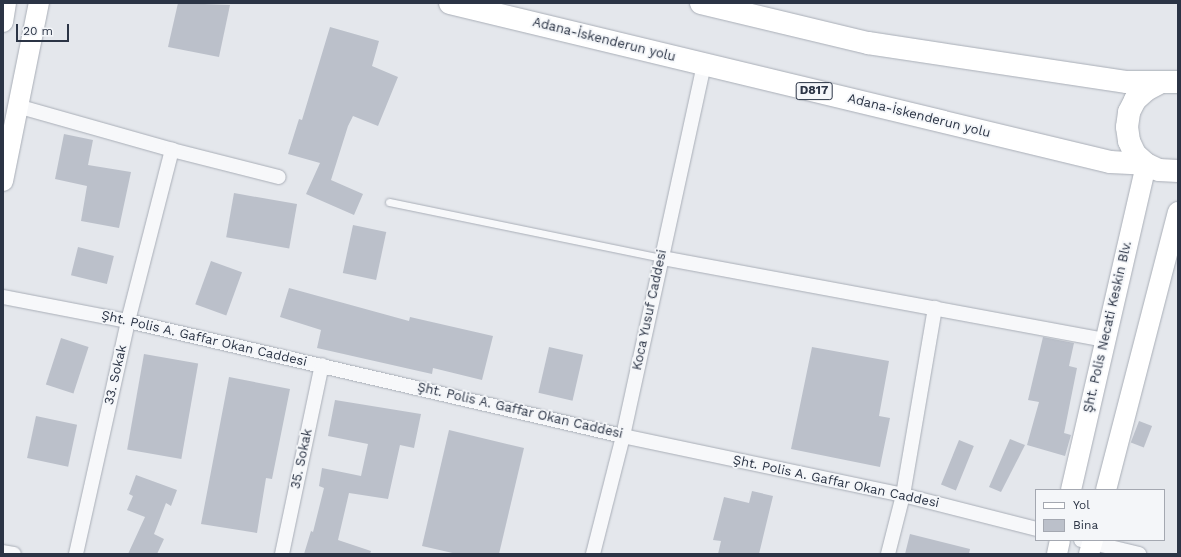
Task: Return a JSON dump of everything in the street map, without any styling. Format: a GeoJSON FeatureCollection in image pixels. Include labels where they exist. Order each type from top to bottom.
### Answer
{"type":"FeatureCollection","features":[{"type":"Feature","properties":{"kind":"highway","name":"Adana-İskenderun yolu"},"geometry":{"type":"LineString","coordinates":[[450,3],[1110,162],[1146,164],[1159,170],[1178,172]]}},
{"type":"Feature","properties":{"kind":"highway"},"geometry":{"type":"LineString","coordinates":[[702,3],[868,43],[1127,82],[1168,82]]}},
{"type":"Feature","properties":{"kind":"highway"},"geometry":{"type":"LineString","coordinates":[[1146,164],[1136,154],[1129,141],[1127,127],[1129,112],[1136,100],[1146,90],[1168,82]]}},
{"type":"Feature","properties":{"kind":"street"},"geometry":{"type":"LineString","coordinates":[[3,22],[6,3]]}},
{"type":"Feature","properties":{"kind":"street"},"geometry":{"type":"LineString","coordinates":[[3,181],[39,3]]}},
{"type":"Feature","properties":{"kind":"street","name":"Koca Yusuf Caddesi"},"geometry":{"type":"LineString","coordinates":[[593,554],[623,436],[704,64]]}},
{"type":"Feature","properties":{"kind":"street"},"geometry":{"type":"LineString","coordinates":[[17,106],[172,150],[279,177]]}},
{"type":"Feature","properties":{"kind":"street","name":"33. Sokak"},"geometry":{"type":"LineString","coordinates":[[76,554],[128,321],[172,150]]}},
{"type":"Feature","properties":{"kind":"street","name":"Şht. Polis Necati Keskin Blv."},"geometry":{"type":"LineString","coordinates":[[1071,489],[1146,164]]}},
{"type":"Feature","properties":{"kind":"street"},"geometry":{"type":"LineString","coordinates":[[1106,489],[1178,212]]}},
{"type":"Feature","properties":{"kind":"street"},"geometry":{"type":"LineString","coordinates":[[662,258],[1106,340]]}},
{"type":"Feature","properties":{"kind":"street","name":"Şht. Polis A. Gaffar Okan Caddesi"},"geometry":{"type":"LineString","coordinates":[[3,297],[128,321],[623,436],[903,495],[1035,528]]}},
{"type":"Feature","properties":{"kind":"street"},"geometry":{"type":"LineString","coordinates":[[888,554],[903,495],[935,308]]}},
{"type":"Feature","properties":{"kind":"street","name":"35. Sokak"},"geometry":{"type":"LineString","coordinates":[[282,554],[322,365]]}},
{"type":"Feature","properties":{"kind":"street"},"geometry":{"type":"LineString","coordinates":[[1057,554],[1060,541]]}},
{"type":"Feature","properties":{"kind":"street"},"geometry":{"type":"LineString","coordinates":[[1089,544],[1139,554]]}},
{"type":"Feature","properties":{"kind":"street"},"geometry":{"type":"LineString","coordinates":[[3,552],[14,554]]}},
{"type":"Feature","properties":{"kind":"lane"},"geometry":{"type":"LineString","coordinates":[[390,202],[662,258]]}},
{"type":"Feature","properties":{"kind":"building"},"geometry":{"type":"Polygon","coordinates":[[[178,3],[230,5],[219,57],[168,47],[178,3]]]}},
{"type":"Feature","properties":{"kind":"building"},"geometry":{"type":"Polygon","coordinates":[[[330,27],[379,41],[372,66],[398,77],[378,126],[353,116],[348,126],[331,180],[363,194],[354,215],[306,194],[320,163],[288,154],[299,119],[302,120],[330,27]]]}},
{"type":"Feature","properties":{"kind":"building"},"geometry":{"type":"Polygon","coordinates":[[[64,134],[93,140],[88,165],[131,172],[119,228],[81,221],[87,186],[55,179],[64,134]]]}},
{"type":"Feature","properties":{"kind":"building"},"geometry":{"type":"Polygon","coordinates":[[[234,193],[297,204],[289,248],[226,237],[234,193]]]}},
{"type":"Feature","properties":{"kind":"building"},"geometry":{"type":"Polygon","coordinates":[[[353,225],[386,232],[376,280],[343,273],[353,225]]]}},
{"type":"Feature","properties":{"kind":"building"},"geometry":{"type":"Polygon","coordinates":[[[78,247],[114,256],[107,284],[71,275],[78,247]]]}},
{"type":"Feature","properties":{"kind":"building"},"geometry":{"type":"Polygon","coordinates":[[[211,261],[242,272],[226,316],[195,304],[211,261]]]}},
{"type":"Feature","properties":{"kind":"building"},"geometry":{"type":"Polygon","coordinates":[[[289,288],[409,321],[410,317],[493,336],[482,380],[433,368],[432,374],[317,348],[321,330],[280,317],[289,288]]]}},
{"type":"Feature","properties":{"kind":"building"},"geometry":{"type":"Polygon","coordinates":[[[1043,337],[1074,343],[1069,366],[1077,368],[1064,433],[1071,435],[1065,456],[1027,445],[1039,402],[1028,400],[1043,337]]]}},
{"type":"Feature","properties":{"kind":"building"},"geometry":{"type":"Polygon","coordinates":[[[61,338],[89,347],[73,394],[46,385],[61,338]]]}},
{"type":"Feature","properties":{"kind":"building"},"geometry":{"type":"Polygon","coordinates":[[[549,347],[583,355],[573,401],[538,393],[549,347]]]}},
{"type":"Feature","properties":{"kind":"building"},"geometry":{"type":"Polygon","coordinates":[[[812,347],[889,361],[879,416],[890,418],[880,467],[791,449],[812,347]]]}},
{"type":"Feature","properties":{"kind":"building"},"geometry":{"type":"Polygon","coordinates":[[[144,354],[198,364],[181,459],[127,450],[144,354]]]}},
{"type":"Feature","properties":{"kind":"building"},"geometry":{"type":"Polygon","coordinates":[[[229,377],[290,389],[272,479],[266,478],[257,533],[201,524],[229,377]]]}},
{"type":"Feature","properties":{"kind":"building"},"geometry":{"type":"Polygon","coordinates":[[[335,400],[421,414],[414,448],[400,445],[388,499],[349,493],[338,540],[371,551],[370,554],[304,554],[311,531],[313,532],[324,488],[319,486],[322,468],[361,476],[368,444],[328,436],[335,400]]]}},
{"type":"Feature","properties":{"kind":"building"},"geometry":{"type":"Polygon","coordinates":[[[36,416],[77,425],[68,467],[27,458],[36,416]]]}},
{"type":"Feature","properties":{"kind":"building"},"geometry":{"type":"Polygon","coordinates":[[[1139,421],[1152,426],[1144,447],[1131,442],[1139,421]]]}},
{"type":"Feature","properties":{"kind":"building"},"geometry":{"type":"Polygon","coordinates":[[[449,430],[524,448],[499,554],[457,554],[422,546],[449,430]]]}},
{"type":"Feature","properties":{"kind":"building"},"geometry":{"type":"Polygon","coordinates":[[[1010,439],[1025,445],[1001,492],[989,487],[1010,439]]]}},
{"type":"Feature","properties":{"kind":"building"},"geometry":{"type":"Polygon","coordinates":[[[959,440],[974,446],[956,490],[941,485],[959,440]]]}},
{"type":"Feature","properties":{"kind":"building"},"geometry":{"type":"Polygon","coordinates":[[[136,475],[177,490],[171,506],[166,503],[154,534],[164,539],[157,554],[128,554],[145,517],[127,510],[133,496],[129,494],[136,475]]]}},
{"type":"Feature","properties":{"kind":"building"},"geometry":{"type":"Polygon","coordinates":[[[752,491],[773,496],[759,554],[718,554],[721,541],[713,540],[724,497],[749,503],[752,491]]]}},
{"type":"Feature","properties":{"kind":"building"},"geometry":{"type":"Polygon","coordinates":[[[910,534],[970,549],[969,554],[905,554],[910,534]]]}}]}
